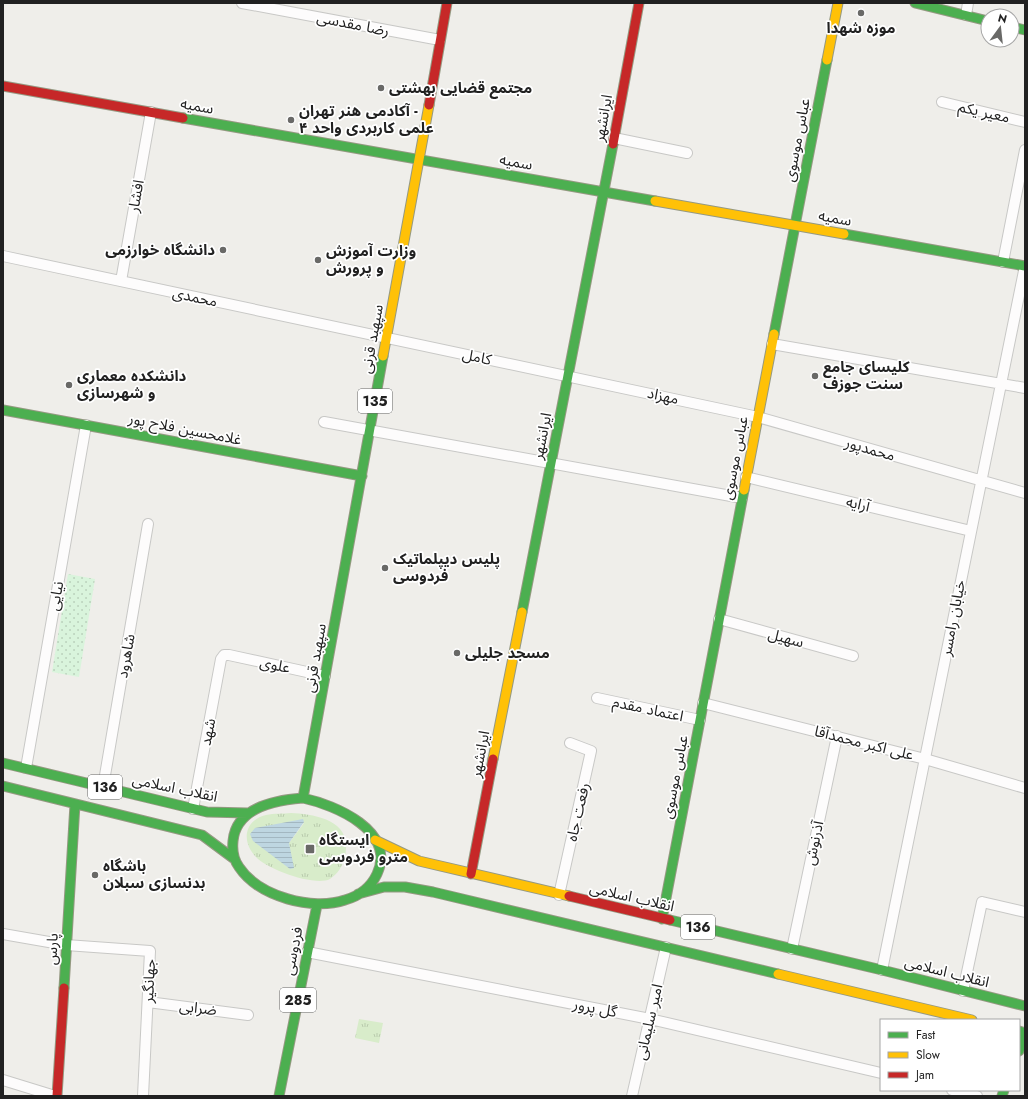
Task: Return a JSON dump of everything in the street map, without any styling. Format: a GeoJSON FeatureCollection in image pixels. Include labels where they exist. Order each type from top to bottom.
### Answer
{"type":"FeatureCollection","features":[{"type":"Feature","properties":{"kind":"main road","name":"سپهبد قرنی"},"geometry":{"type":"LineString","coordinates":[[303,798],[447,3]]}},
{"type":"Feature","properties":{"kind":"main road","name":"ایرانشهر"},"geometry":{"type":"LineString","coordinates":[[471,874],[604,192],[639,3]]}},
{"type":"Feature","properties":{"kind":"main road","name":"عباس موسوی"},"geometry":{"type":"LineString","coordinates":[[662,919],[794,225],[838,3]]}},
{"type":"Feature","properties":{"kind":"main road"},"geometry":{"type":"LineString","coordinates":[[915,3],[980,19]]}},
{"type":"Feature","properties":{"kind":"main road","name":"سمیه"},"geometry":{"type":"LineString","coordinates":[[3,86],[1025,266]]}},
{"type":"Feature","properties":{"kind":"main road","name":"غلامحسین فلاح‌ پور"},"geometry":{"type":"LineString","coordinates":[[3,410],[362,476]]}},
{"type":"Feature","properties":{"kind":"main road","name":"انقلاب اسلامی"},"geometry":{"type":"LineString","coordinates":[[3,763],[207,812],[248,813]]}},
{"type":"Feature","properties":{"kind":"main road","name":"136"},"geometry":{"type":"LineString","coordinates":[[3,786],[202,835],[233,858]]}},
{"type":"Feature","properties":{"kind":"main road"},"geometry":{"type":"LineString","coordinates":[[303,798],[319,802],[343,813],[364,827],[375,840],[381,852],[380,867],[373,882],[358,894],[337,902],[316,905],[290,900],[262,888],[245,875],[233,858],[232,844],[234,833],[238,823],[248,813],[259,807],[274,802],[303,798]]}},
{"type":"Feature","properties":{"kind":"main road","name":"پارس"},"geometry":{"type":"LineString","coordinates":[[56,1096],[76,804]]}},
{"type":"Feature","properties":{"kind":"main road","name":"انقلاب اسلامی"},"geometry":{"type":"LineString","coordinates":[[375,840],[419,861],[882,970],[1025,1006]]}},
{"type":"Feature","properties":{"kind":"main road","name":"136"},"geometry":{"type":"LineString","coordinates":[[358,894],[384,887],[405,887],[433,892],[968,1019]]}},
{"type":"Feature","properties":{"kind":"main road","name":"فردوسی"},"geometry":{"type":"LineString","coordinates":[[279,1096],[316,905]]}},
{"type":"Feature","properties":{"kind":"main road"},"geometry":{"type":"LineString","coordinates":[[1020,1048],[1025,1034]]}},
{"type":"Feature","properties":{"kind":"street","name":"رضا مقدسی"},"geometry":{"type":"LineString","coordinates":[[242,3],[440,40]]}},
{"type":"Feature","properties":{"kind":"street"},"geometry":{"type":"LineString","coordinates":[[966,15],[968,3]]}},
{"type":"Feature","properties":{"kind":"street","name":"معیر یکم"},"geometry":{"type":"LineString","coordinates":[[942,102],[1025,122]]}},
{"type":"Feature","properties":{"kind":"street","name":"افشار"},"geometry":{"type":"LineString","coordinates":[[121,281],[151,112]]}},
{"type":"Feature","properties":{"kind":"street"},"geometry":{"type":"LineString","coordinates":[[614,138],[686,153]]}},
{"type":"Feature","properties":{"kind":"street"},"geometry":{"type":"LineString","coordinates":[[1003,262],[1025,150]]}},
{"type":"Feature","properties":{"kind":"street","name":"محمدی"},"geometry":{"type":"LineString","coordinates":[[3,256],[386,338]]}},
{"type":"Feature","properties":{"kind":"street","name":"خیابان رامسر"},"geometry":{"type":"LineString","coordinates":[[882,970],[1025,266]]}},
{"type":"Feature","properties":{"kind":"street","name":"کامل"},"geometry":{"type":"LineString","coordinates":[[386,338],[568,376]]}},
{"type":"Feature","properties":{"kind":"street"},"geometry":{"type":"LineString","coordinates":[[772,344],[1025,388]]}},
{"type":"Feature","properties":{"kind":"street","name":"مهزاد"},"geometry":{"type":"LineString","coordinates":[[568,376],[758,416]]}},
{"type":"Feature","properties":{"kind":"street","name":"محمدپور"},"geometry":{"type":"LineString","coordinates":[[758,416],[1025,493]]}},
{"type":"Feature","properties":{"kind":"street"},"geometry":{"type":"LineString","coordinates":[[324,422],[742,498]]}},
{"type":"Feature","properties":{"kind":"street","name":"نیایی"},"geometry":{"type":"LineString","coordinates":[[26,768],[86,425]]}},
{"type":"Feature","properties":{"kind":"street","name":"آرایه"},"geometry":{"type":"LineString","coordinates":[[746,477],[971,531]]}},
{"type":"Feature","properties":{"kind":"street","name":"شاهرود"},"geometry":{"type":"LineString","coordinates":[[103,787],[148,524]]}},
{"type":"Feature","properties":{"kind":"street","name":"سهیل"},"geometry":{"type":"LineString","coordinates":[[719,619],[853,656]]}},
{"type":"Feature","properties":{"kind":"street","name":"علوی"},"geometry":{"type":"LineString","coordinates":[[224,655],[326,676]]}},
{"type":"Feature","properties":{"kind":"street","name":"شهد"},"geometry":{"type":"LineString","coordinates":[[193,809],[221,658],[224,655]]}},
{"type":"Feature","properties":{"kind":"street","name":"اعتماد مقدم"},"geometry":{"type":"LineString","coordinates":[[596,698],[700,720]]}},
{"type":"Feature","properties":{"kind":"street","name":"علی اکبر محمدآقا"},"geometry":{"type":"LineString","coordinates":[[703,703],[925,759],[1025,788]]}},
{"type":"Feature","properties":{"kind":"street","name":"آذرنوش"},"geometry":{"type":"LineString","coordinates":[[792,949],[837,736]]}},
{"type":"Feature","properties":{"kind":"street","name":"رفعت جاه"},"geometry":{"type":"LineString","coordinates":[[559,895],[591,751],[570,743]]}},
{"type":"Feature","properties":{"kind":"street"},"geometry":{"type":"LineString","coordinates":[[963,991],[982,902],[1025,912]]}},
{"type":"Feature","properties":{"kind":"street"},"geometry":{"type":"LineString","coordinates":[[3,934],[66,945]]}},
{"type":"Feature","properties":{"kind":"street","name":"جهانگیر"},"geometry":{"type":"LineString","coordinates":[[66,945],[150,951],[143,1096]]}},
{"type":"Feature","properties":{"kind":"street","name":"امیر سلیمانی"},"geometry":{"type":"LineString","coordinates":[[632,1096],[666,947]]}},
{"type":"Feature","properties":{"kind":"street","name":"گل پرور"},"geometry":{"type":"LineString","coordinates":[[307,952],[650,1019],[880,1073]]}},
{"type":"Feature","properties":{"kind":"street","name":"ضرابی"},"geometry":{"type":"LineString","coordinates":[[148,1002],[248,1015]]}},
{"type":"Feature","properties":{"kind":"street"},"geometry":{"type":"LineString","coordinates":[[3,1080],[56,1096]]}},
{"type":"Feature","properties":{"kind":"street"},"geometry":{"type":"LineString","coordinates":[[956,1091],[977,1096]]}},
{"type":"Feature","properties":{"kind":"green space"},"geometry":{"type":"Polygon","coordinates":[[[68,574],[95,579],[79,677],[52,672],[68,574]]]}},
{"type":"Feature","properties":{"kind":"green space"},"geometry":{"type":"Polygon","coordinates":[[[291,813],[309,815],[327,820],[335,824],[341,830],[345,838],[345,856],[340,869],[330,879],[314,881],[292,876],[270,867],[256,857],[251,851],[248,845],[247,832],[253,822],[266,815],[291,813]],[[304,823],[253,841],[289,843],[304,823]]]}},
{"type":"Feature","properties":{"kind":"green space"},"geometry":{"type":"Polygon","coordinates":[[[359,1019],[383,1023],[379,1043],[355,1038],[359,1019]]]}},
{"type":"Feature","properties":{"kind":"water"},"geometry":{"type":"Polygon","coordinates":[[[303,819],[304,822],[289,843],[294,868],[290,869],[253,841],[250,834],[255,828],[303,819]]]}},
{"type":"Feature","properties":{"kind":"traffic: fast"},"geometry":{"type":"LineString","coordinates":[[915,3],[980,19]]}},
{"type":"Feature","properties":{"kind":"traffic: fast"},"geometry":{"type":"LineString","coordinates":[[1020,29],[1025,30]]}},
{"type":"Feature","properties":{"kind":"traffic: fast"},"geometry":{"type":"LineString","coordinates":[[774,334],[827,60]]}},
{"type":"Feature","properties":{"kind":"traffic: fast"},"geometry":{"type":"LineString","coordinates":[[183,118],[655,201]]}},
{"type":"Feature","properties":{"kind":"traffic: fast"},"geometry":{"type":"LineString","coordinates":[[522,612],[613,144]]}},
{"type":"Feature","properties":{"kind":"traffic: fast"},"geometry":{"type":"LineString","coordinates":[[844,234],[1025,266]]}},
{"type":"Feature","properties":{"kind":"traffic: fast"},"geometry":{"type":"LineString","coordinates":[[303,798],[383,356]]}},
{"type":"Feature","properties":{"kind":"traffic: fast"},"geometry":{"type":"LineString","coordinates":[[3,410],[362,476]]}},
{"type":"Feature","properties":{"kind":"traffic: fast"},"geometry":{"type":"LineString","coordinates":[[662,919],[744,490]]}},
{"type":"Feature","properties":{"kind":"traffic: fast"},"geometry":{"type":"LineString","coordinates":[[3,763],[207,812],[248,813]]}},
{"type":"Feature","properties":{"kind":"traffic: fast"},"geometry":{"type":"LineString","coordinates":[[3,786],[202,835],[233,858]]}},
{"type":"Feature","properties":{"kind":"traffic: fast"},"geometry":{"type":"LineString","coordinates":[[303,798],[331,807],[360,822],[371,833],[378,845],[381,859],[377,874],[368,887],[355,896],[332,903],[318,904],[288,899],[273,894],[260,886],[248,877],[235,861],[233,855],[233,841],[236,829],[241,820],[249,813],[269,804],[303,798]]}},
{"type":"Feature","properties":{"kind":"traffic: fast"},"geometry":{"type":"LineString","coordinates":[[64,988],[75,804]]}},
{"type":"Feature","properties":{"kind":"traffic: fast"},"geometry":{"type":"LineString","coordinates":[[358,894],[384,887],[405,887],[433,892],[778,974]]}},
{"type":"Feature","properties":{"kind":"traffic: fast"},"geometry":{"type":"LineString","coordinates":[[279,1096],[317,905]]}},
{"type":"Feature","properties":{"kind":"traffic: fast"},"geometry":{"type":"LineString","coordinates":[[670,920],[882,970],[1025,1006]]}},
{"type":"Feature","properties":{"kind":"traffic: fast"},"geometry":{"type":"LineString","coordinates":[[1020,1031],[1025,1033]]}},
{"type":"Feature","properties":{"kind":"traffic: fast"},"geometry":{"type":"LineString","coordinates":[[1020,1048],[1025,1035]]}},
{"type":"Feature","properties":{"kind":"traffic: fast"},"geometry":{"type":"LineString","coordinates":[[1002,1096],[1004,1091]]}},
{"type":"Feature","properties":{"kind":"traffic: slow"},"geometry":{"type":"LineString","coordinates":[[827,60],[838,3]]}},
{"type":"Feature","properties":{"kind":"traffic: slow"},"geometry":{"type":"LineString","coordinates":[[383,356],[429,105]]}},
{"type":"Feature","properties":{"kind":"traffic: slow"},"geometry":{"type":"LineString","coordinates":[[655,201],[844,234]]}},
{"type":"Feature","properties":{"kind":"traffic: slow"},"geometry":{"type":"LineString","coordinates":[[744,490],[774,334]]}},
{"type":"Feature","properties":{"kind":"traffic: slow"},"geometry":{"type":"LineString","coordinates":[[493,759],[522,612]]}},
{"type":"Feature","properties":{"kind":"traffic: slow"},"geometry":{"type":"LineString","coordinates":[[375,840],[419,861],[569,896]]}},
{"type":"Feature","properties":{"kind":"traffic: slow"},"geometry":{"type":"LineString","coordinates":[[778,974],[968,1019]]}},
{"type":"Feature","properties":{"kind":"traffic: jam"},"geometry":{"type":"LineString","coordinates":[[429,105],[447,3]]}},
{"type":"Feature","properties":{"kind":"traffic: jam"},"geometry":{"type":"LineString","coordinates":[[613,144],[639,3]]}},
{"type":"Feature","properties":{"kind":"traffic: jam"},"geometry":{"type":"LineString","coordinates":[[3,86],[183,118]]}},
{"type":"Feature","properties":{"kind":"traffic: jam"},"geometry":{"type":"LineString","coordinates":[[471,874],[493,759]]}},
{"type":"Feature","properties":{"kind":"traffic: jam"},"geometry":{"type":"LineString","coordinates":[[569,896],[670,920]]}},
{"type":"Feature","properties":{"kind":"traffic: jam"},"geometry":{"type":"LineString","coordinates":[[57,1096],[64,988]]}},
{"type":"Feature","properties":{"kind":"place","name":"موزه شهدا"},"geometry":{"type":"Point","coordinates":[861,13]}},
{"type":"Feature","properties":{"kind":"place","name":"مجتمع قضایی بهشتی"},"geometry":{"type":"Point","coordinates":[381,88]}},
{"type":"Feature","properties":{"kind":"place","name":"آکادمی هنر تهران - علمی کاربردی واحد ۴"},"geometry":{"type":"Point","coordinates":[291,120]}},
{"type":"Feature","properties":{"kind":"place","name":"دانشگاه خوارزمی"},"geometry":{"type":"Point","coordinates":[223,250]}},
{"type":"Feature","properties":{"kind":"place","name":"وزارت آموزش و پرورش"},"geometry":{"type":"Point","coordinates":[318,260]}},
{"type":"Feature","properties":{"kind":"place","name":"کلیسای جامع سنت جوزف"},"geometry":{"type":"Point","coordinates":[815,376]}},
{"type":"Feature","properties":{"kind":"place","name":"دانشکده معماری و شهرسازی"},"geometry":{"type":"Point","coordinates":[69,385]}},
{"type":"Feature","properties":{"kind":"place","name":"پلیس دیپلماتیک فردوسی"},"geometry":{"type":"Point","coordinates":[385,568]}},
{"type":"Feature","properties":{"kind":"place","name":"مسجد جلیلی"},"geometry":{"type":"Point","coordinates":[457,653]}},
{"type":"Feature","properties":{"kind":"place","name":"ایستگاه مترو فردوسی"},"geometry":{"type":"Point","coordinates":[310,849]}},
{"type":"Feature","properties":{"kind":"place","name":"باشگاه بدنسازی سبلان"},"geometry":{"type":"Point","coordinates":[95,875]}}]}
